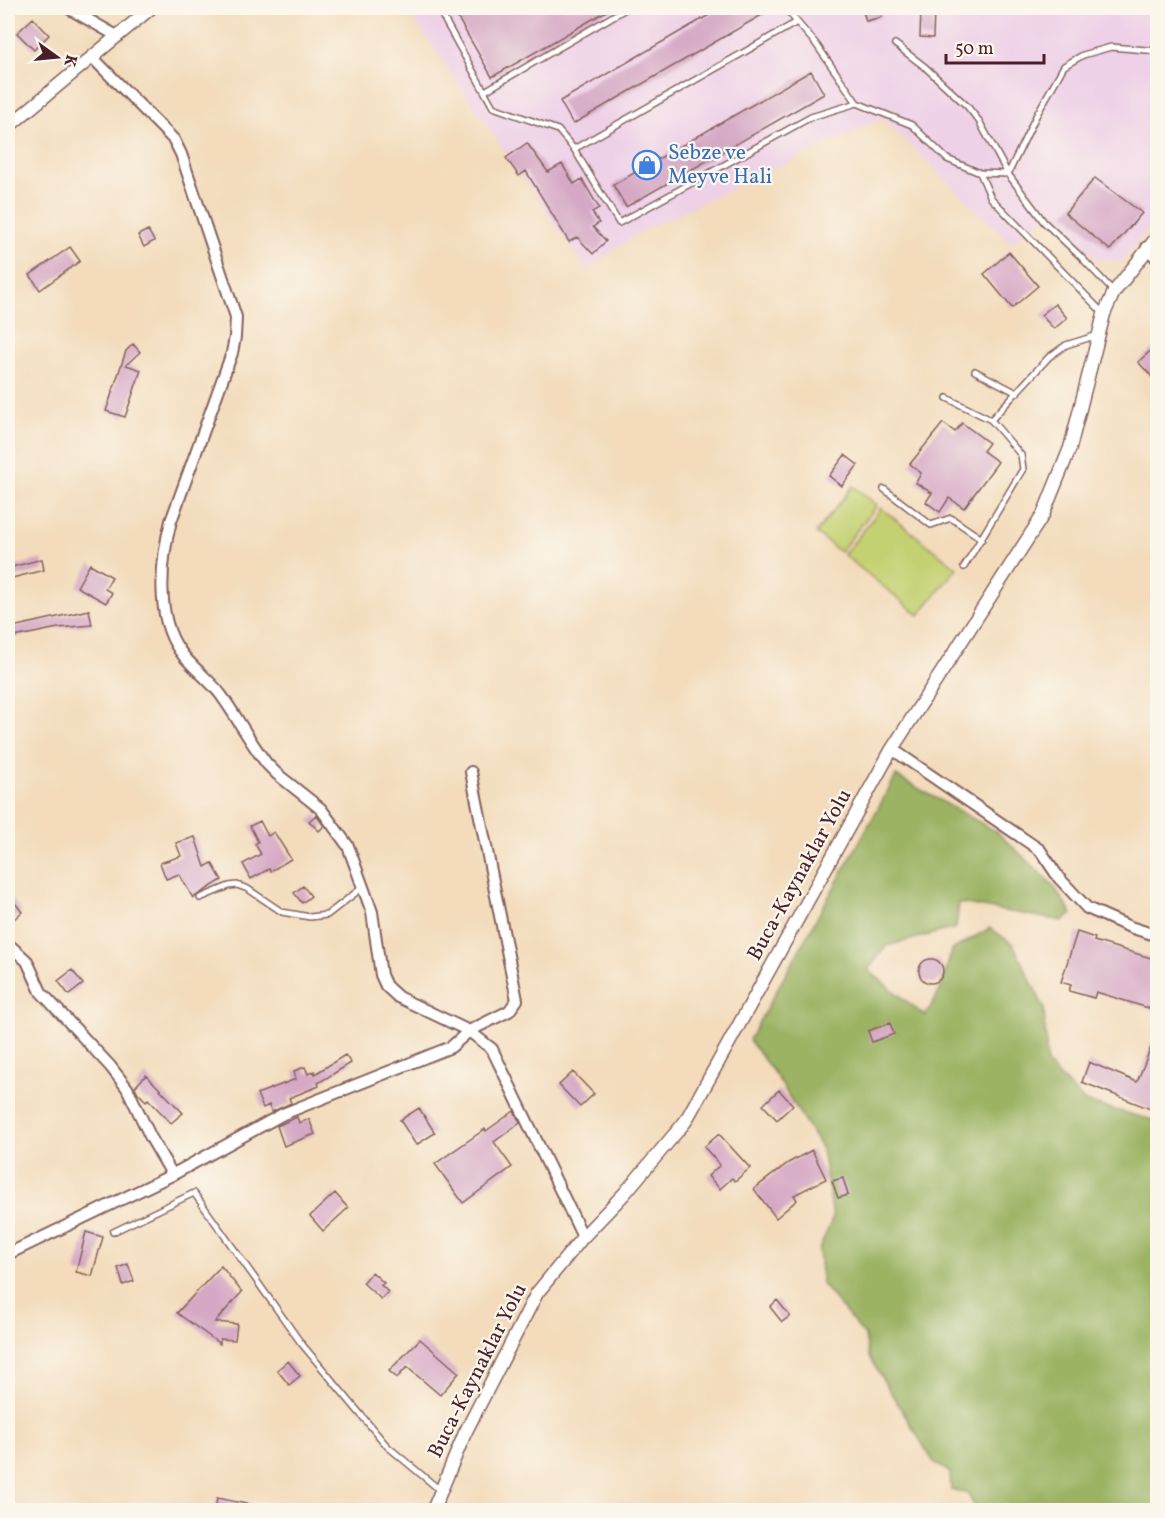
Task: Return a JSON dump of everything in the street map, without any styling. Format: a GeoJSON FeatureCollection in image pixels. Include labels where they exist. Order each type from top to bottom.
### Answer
{"type":"FeatureCollection","features":[{"type":"Feature","properties":{"kind":"street"},"geometry":{"type":"LineString","coordinates":[[68,8],[117,36]]}},
{"type":"Feature","properties":{"kind":"street"},"geometry":{"type":"LineString","coordinates":[[8,127],[151,8]]}},
{"type":"Feature","properties":{"kind":"street"},"geometry":{"type":"LineString","coordinates":[[92,57],[174,140],[181,154],[236,317],[232,354],[167,536],[162,594],[170,634],[186,659],[219,693],[267,764],[310,799],[331,820],[348,846],[372,912],[381,975],[386,986],[398,997],[469,1031],[492,1049],[584,1237]]}},
{"type":"Feature","properties":{"kind":"street","name":"Buca-Kaynaklar Yolu"},"geometry":{"type":"LineString","coordinates":[[433,1510],[465,1433],[537,1293],[685,1122],[892,750],[1043,515],[1070,448],[1104,314],[1114,292],[1147,247],[1158,236]]}},
{"type":"Feature","properties":{"kind":"street"},"geometry":{"type":"LineString","coordinates":[[1147,247],[1158,261]]}},
{"type":"Feature","properties":{"kind":"street"},"geometry":{"type":"LineString","coordinates":[[892,750],[1040,850],[1059,878],[1087,908],[1130,927],[1158,936]]}},
{"type":"Feature","properties":{"kind":"street"},"geometry":{"type":"LineString","coordinates":[[8,1254],[172,1174],[283,1114],[450,1047],[469,1031],[509,1011],[517,1000],[471,772]]}},
{"type":"Feature","properties":{"kind":"street"},"geometry":{"type":"LineString","coordinates":[[8,944],[27,961],[41,992],[110,1066],[126,1088],[172,1174]]}},
{"type":"Feature","properties":{"kind":"lane"},"geometry":{"type":"LineString","coordinates":[[438,8],[493,107],[558,130],[574,149],[619,223],[811,117],[857,103]]}},
{"type":"Feature","properties":{"kind":"lane"},"geometry":{"type":"LineString","coordinates":[[484,91],[627,8]]}},
{"type":"Feature","properties":{"kind":"lane"},"geometry":{"type":"LineString","coordinates":[[785,8],[816,44],[857,103],[912,125],[947,159],[980,172],[1008,174]]}},
{"type":"Feature","properties":{"kind":"lane"},"geometry":{"type":"LineString","coordinates":[[574,149],[797,22]]}},
{"type":"Feature","properties":{"kind":"lane"},"geometry":{"type":"LineString","coordinates":[[895,44],[925,67],[967,106],[979,120],[1008,174],[1044,222],[1114,292]]}},
{"type":"Feature","properties":{"kind":"lane"},"geometry":{"type":"LineString","coordinates":[[1008,174],[1036,116],[1064,66],[1083,55],[1111,46],[1158,51]]}},
{"type":"Feature","properties":{"kind":"lane"},"geometry":{"type":"LineString","coordinates":[[980,172],[991,198],[1104,314]]}},
{"type":"Feature","properties":{"kind":"lane"},"geometry":{"type":"LineString","coordinates":[[991,420],[1049,357],[1066,345],[1100,335]]}},
{"type":"Feature","properties":{"kind":"lane"},"geometry":{"type":"LineString","coordinates":[[975,370],[1017,393]]}},
{"type":"Feature","properties":{"kind":"lane"},"geometry":{"type":"LineString","coordinates":[[947,398],[991,420],[1022,455],[1023,464],[1021,474],[964,567]]}},
{"type":"Feature","properties":{"kind":"lane"},"geometry":{"type":"LineString","coordinates":[[884,489],[931,525],[951,518],[982,539]]}},
{"type":"Feature","properties":{"kind":"lane"},"geometry":{"type":"LineString","coordinates":[[200,898],[237,885],[248,889],[282,912],[310,917],[327,915],[363,887]]}},
{"type":"Feature","properties":{"kind":"lane"},"geometry":{"type":"LineString","coordinates":[[113,1232],[194,1193],[301,1343],[387,1446],[441,1491]]}},
{"type":"Feature","properties":{"kind":"shaded area","name":"Sebze ve Meyve Hali"},"geometry":{"type":"Polygon","coordinates":[[[406,8],[1157,8],[1157,218],[1121,262],[1096,259],[1050,213],[1011,243],[882,118],[641,231],[586,269],[406,8]]]}},
{"type":"Feature","properties":{"kind":"green space"},"geometry":{"type":"Polygon","coordinates":[[[853,486],[877,505],[840,552],[816,533],[853,486]]]}},
{"type":"Feature","properties":{"kind":"green space"},"geometry":{"type":"Polygon","coordinates":[[[881,508],[957,568],[919,615],[844,555],[881,508]]]}},
{"type":"Feature","properties":{"kind":"green space"},"geometry":{"type":"Polygon","coordinates":[[[896,776],[997,832],[1053,885],[1072,914],[1063,921],[959,903],[956,928],[886,946],[868,970],[925,1016],[940,991],[952,950],[990,928],[1013,944],[1044,1008],[1047,1064],[1085,1102],[1157,1121],[1157,1510],[976,1510],[968,1494],[951,1489],[950,1473],[933,1461],[869,1357],[865,1336],[822,1284],[819,1250],[833,1217],[822,1149],[777,1077],[749,1040],[896,776]]]}},
{"type":"Feature","properties":{"kind":"building"},"geometry":{"type":"Polygon","coordinates":[[[452,8],[612,8],[492,77],[452,8]]]}},
{"type":"Feature","properties":{"kind":"building"},"geometry":{"type":"Polygon","coordinates":[[[721,8],[774,8],[573,124],[560,101],[721,8]]]}},
{"type":"Feature","properties":{"kind":"building"},"geometry":{"type":"Polygon","coordinates":[[[862,8],[879,8],[882,17],[866,21],[862,8]]]}},
{"type":"Feature","properties":{"kind":"building"},"geometry":{"type":"Polygon","coordinates":[[[921,10],[934,11],[933,38],[920,37],[921,10]]]}},
{"type":"Feature","properties":{"kind":"building"},"geometry":{"type":"Polygon","coordinates":[[[33,18],[49,35],[34,50],[17,33],[33,18]]]}},
{"type":"Feature","properties":{"kind":"building"},"geometry":{"type":"Polygon","coordinates":[[[811,71],[824,94],[626,207],[613,185],[811,71]]]}},
{"type":"Feature","properties":{"kind":"building"},"geometry":{"type":"Polygon","coordinates":[[[527,143],[548,172],[562,164],[574,184],[582,179],[599,208],[592,212],[599,223],[593,227],[606,241],[593,254],[577,237],[569,242],[526,171],[519,176],[506,158],[527,143]]]}},
{"type":"Feature","properties":{"kind":"building"},"geometry":{"type":"Polygon","coordinates":[[[1095,178],[1142,213],[1110,250],[1065,213],[1095,178]]]}},
{"type":"Feature","properties":{"kind":"building"},"geometry":{"type":"Polygon","coordinates":[[[148,230],[154,241],[144,247],[138,235],[148,230]]]}},
{"type":"Feature","properties":{"kind":"building"},"geometry":{"type":"Polygon","coordinates":[[[70,247],[80,261],[40,290],[30,275],[70,247]]]}},
{"type":"Feature","properties":{"kind":"building"},"geometry":{"type":"Polygon","coordinates":[[[1009,252],[1038,286],[1012,308],[984,274],[1009,252]]]}},
{"type":"Feature","properties":{"kind":"building"},"geometry":{"type":"Polygon","coordinates":[[[1055,304],[1067,318],[1054,329],[1041,315],[1055,304]]]}},
{"type":"Feature","properties":{"kind":"building"},"geometry":{"type":"Polygon","coordinates":[[[133,344],[140,352],[126,365],[141,370],[125,417],[106,411],[126,351],[133,344]]]}},
{"type":"Feature","properties":{"kind":"building"},"geometry":{"type":"Polygon","coordinates":[[[1158,344],[1158,383],[1138,362],[1158,344]]]}},
{"type":"Feature","properties":{"kind":"building"},"geometry":{"type":"Polygon","coordinates":[[[943,423],[955,432],[962,423],[989,443],[983,451],[998,462],[964,508],[949,498],[940,512],[926,502],[932,493],[916,483],[921,473],[910,464],[943,423]]]}},
{"type":"Feature","properties":{"kind":"building"},"geometry":{"type":"Polygon","coordinates":[[[845,455],[858,465],[842,486],[829,476],[845,455]]]}},
{"type":"Feature","properties":{"kind":"building"},"geometry":{"type":"Polygon","coordinates":[[[42,559],[44,570],[8,579],[8,568],[42,559]]]}},
{"type":"Feature","properties":{"kind":"building"},"geometry":{"type":"Polygon","coordinates":[[[90,564],[112,577],[105,589],[112,593],[106,603],[77,587],[90,564]]]}},
{"type":"Feature","properties":{"kind":"building"},"geometry":{"type":"Polygon","coordinates":[[[89,610],[92,625],[58,628],[14,637],[12,627],[89,610]]]}},
{"type":"Feature","properties":{"kind":"building"},"geometry":{"type":"Polygon","coordinates":[[[316,815],[324,826],[319,831],[309,821],[316,815]]]}},
{"type":"Feature","properties":{"kind":"building"},"geometry":{"type":"Polygon","coordinates":[[[260,821],[268,836],[274,832],[291,859],[251,879],[243,864],[261,854],[255,844],[258,842],[250,826],[260,821]]]}},
{"type":"Feature","properties":{"kind":"building"},"geometry":{"type":"Polygon","coordinates":[[[195,837],[205,867],[212,863],[222,880],[193,898],[179,874],[166,879],[160,863],[181,856],[176,843],[195,837]]]}},
{"type":"Feature","properties":{"kind":"building"},"geometry":{"type":"Polygon","coordinates":[[[303,886],[311,896],[302,903],[294,893],[303,886]]]}},
{"type":"Feature","properties":{"kind":"building"},"geometry":{"type":"Polygon","coordinates":[[[8,894],[22,912],[13,920],[8,913],[8,894]]]}},
{"type":"Feature","properties":{"kind":"building"},"geometry":{"type":"Polygon","coordinates":[[[1077,932],[1095,938],[1094,941],[1158,960],[1158,1011],[1096,992],[1094,998],[1069,991],[1071,985],[1061,982],[1077,932]]]}},
{"type":"Feature","properties":{"kind":"building"},"geometry":{"type":"Polygon","coordinates":[[[931,959],[940,962],[943,971],[940,980],[931,983],[922,980],[919,971],[922,962],[931,959]]]}},
{"type":"Feature","properties":{"kind":"building"},"geometry":{"type":"Polygon","coordinates":[[[72,970],[83,984],[69,995],[58,981],[72,970]]]}},
{"type":"Feature","properties":{"kind":"building"},"geometry":{"type":"Polygon","coordinates":[[[890,1023],[894,1034],[872,1042],[868,1031],[890,1023]]]}},
{"type":"Feature","properties":{"kind":"building"},"geometry":{"type":"Polygon","coordinates":[[[1157,1032],[1158,1112],[1082,1082],[1089,1062],[1137,1082],[1157,1032]]]}},
{"type":"Feature","properties":{"kind":"building"},"geometry":{"type":"Polygon","coordinates":[[[345,1055],[351,1063],[318,1083],[319,1086],[289,1098],[291,1103],[272,1112],[269,1105],[263,1108],[257,1094],[296,1079],[294,1071],[305,1067],[308,1074],[314,1071],[315,1074],[345,1055]]]}},
{"type":"Feature","properties":{"kind":"building"},"geometry":{"type":"Polygon","coordinates":[[[573,1072],[594,1094],[580,1107],[559,1085],[573,1072]]]}},
{"type":"Feature","properties":{"kind":"building"},"geometry":{"type":"Polygon","coordinates":[[[146,1075],[183,1113],[171,1123],[148,1099],[146,1101],[138,1093],[135,1087],[146,1075]]]}},
{"type":"Feature","properties":{"kind":"building"},"geometry":{"type":"Polygon","coordinates":[[[779,1090],[793,1105],[777,1120],[763,1105],[779,1090]]]}},
{"type":"Feature","properties":{"kind":"building"},"geometry":{"type":"Polygon","coordinates":[[[419,1108],[435,1133],[416,1145],[400,1120],[419,1108]]]}},
{"type":"Feature","properties":{"kind":"building"},"geometry":{"type":"Polygon","coordinates":[[[514,1111],[520,1123],[494,1142],[512,1167],[463,1203],[435,1164],[514,1111]]]}},
{"type":"Feature","properties":{"kind":"building"},"geometry":{"type":"Polygon","coordinates":[[[297,1117],[299,1123],[309,1119],[315,1134],[284,1146],[277,1126],[297,1117]]]}},
{"type":"Feature","properties":{"kind":"building"},"geometry":{"type":"Polygon","coordinates":[[[719,1134],[750,1168],[735,1181],[732,1178],[720,1189],[708,1176],[720,1165],[704,1147],[719,1134]]]}},
{"type":"Feature","properties":{"kind":"building"},"geometry":{"type":"Polygon","coordinates":[[[812,1150],[826,1179],[794,1195],[797,1200],[776,1218],[754,1189],[788,1163],[812,1150]]]}},
{"type":"Feature","properties":{"kind":"building"},"geometry":{"type":"Polygon","coordinates":[[[843,1178],[848,1195],[838,1198],[832,1181],[843,1178]]]}},
{"type":"Feature","properties":{"kind":"building"},"geometry":{"type":"Polygon","coordinates":[[[335,1193],[348,1208],[323,1231],[310,1216],[335,1193]]]}},
{"type":"Feature","properties":{"kind":"building"},"geometry":{"type":"Polygon","coordinates":[[[86,1232],[103,1237],[92,1276],[76,1272],[86,1232]]]}},
{"type":"Feature","properties":{"kind":"building"},"geometry":{"type":"Polygon","coordinates":[[[128,1264],[134,1281],[123,1285],[118,1268],[128,1264]]]}},
{"type":"Feature","properties":{"kind":"building"},"geometry":{"type":"Polygon","coordinates":[[[221,1266],[242,1292],[215,1322],[237,1324],[235,1340],[220,1339],[220,1344],[177,1313],[221,1266]]]}},
{"type":"Feature","properties":{"kind":"building"},"geometry":{"type":"Polygon","coordinates":[[[372,1272],[384,1283],[381,1285],[388,1292],[381,1299],[363,1283],[372,1272]]]}},
{"type":"Feature","properties":{"kind":"building"},"geometry":{"type":"Polygon","coordinates":[[[777,1300],[790,1316],[782,1322],[770,1307],[777,1300]]]}},
{"type":"Feature","properties":{"kind":"building"},"geometry":{"type":"Polygon","coordinates":[[[420,1339],[459,1373],[440,1395],[407,1367],[397,1378],[389,1371],[420,1339]]]}},
{"type":"Feature","properties":{"kind":"building"},"geometry":{"type":"Polygon","coordinates":[[[288,1361],[300,1376],[289,1385],[277,1370],[288,1361]]]}},
{"type":"Feature","properties":{"kind":"building"},"geometry":{"type":"Polygon","coordinates":[[[217,1498],[257,1506],[256,1510],[215,1510],[217,1498]]]}},
{"type":"Feature","properties":{"kind":"place","name":"Sebze ve Meyve Hali"},"geometry":{"type":"Point","coordinates":[647,165]}}]}
